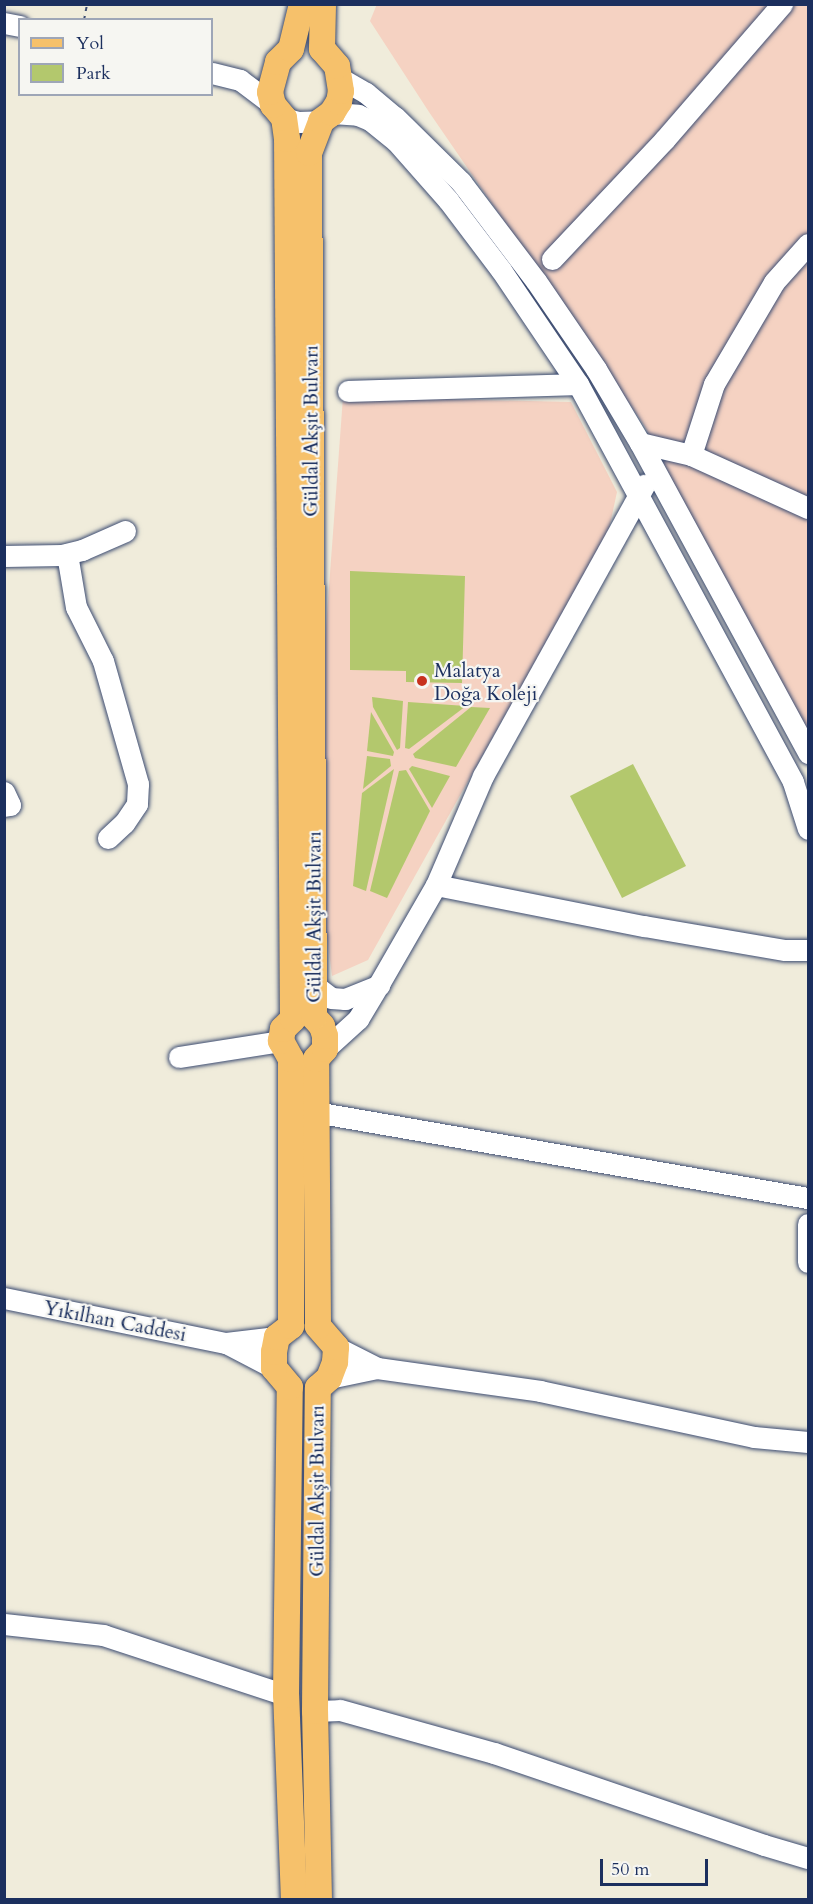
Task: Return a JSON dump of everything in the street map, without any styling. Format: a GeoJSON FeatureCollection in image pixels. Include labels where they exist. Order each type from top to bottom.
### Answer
{"type":"FeatureCollection","features":[{"type":"Feature","properties":{"kind":"main road","name":"Güldal Akşit Bulvarı"},"geometry":{"type":"LineString","coordinates":[[302,4],[285,55],[272,79],[288,151],[306,1039],[315,1112],[318,1326]]}},
{"type":"Feature","properties":{"kind":"main road"},"geometry":{"type":"LineString","coordinates":[[323,4],[322,49],[337,66],[340,78]]}},
{"type":"Feature","properties":{"kind":"main road","name":"Güldal Akşit Bulvarı"},"geometry":{"type":"LineString","coordinates":[[294,1899],[286,1695],[282,1377],[274,1352],[284,1331],[306,1039],[314,985],[309,153],[326,117],[339,102],[340,78]]}},
{"type":"Feature","properties":{"kind":"main road"},"geometry":{"type":"LineString","coordinates":[[318,1326],[336,1347]]}},
{"type":"Feature","properties":{"kind":"main road","name":"Güldal Akşit Bulvarı"},"geometry":{"type":"LineString","coordinates":[[319,1899],[315,1711],[324,1383],[335,1362],[336,1347]]}},
{"type":"Feature","properties":{"kind":"street"},"geometry":{"type":"LineString","coordinates":[[552,259],[665,139],[782,4]]}},
{"type":"Feature","properties":{"kind":"street"},"geometry":{"type":"LineString","coordinates":[[240,80],[258,75],[285,55],[310,46],[322,49]]}},
{"type":"Feature","properties":{"kind":"street"},"geometry":{"type":"LineString","coordinates":[[213,73],[240,80],[278,111],[298,122],[358,115],[370,120],[396,141],[448,200],[501,270],[578,384],[793,782],[808,829]]}},
{"type":"Feature","properties":{"kind":"street"},"geometry":{"type":"LineString","coordinates":[[340,78],[366,93],[395,117],[461,182],[543,290],[596,369],[640,442],[808,753]]}},
{"type":"Feature","properties":{"kind":"street"},"geometry":{"type":"LineString","coordinates":[[691,455],[714,384],[774,282],[808,244]]}},
{"type":"Feature","properties":{"kind":"street"},"geometry":{"type":"LineString","coordinates":[[348,391],[578,384]]}},
{"type":"Feature","properties":{"kind":"street"},"geometry":{"type":"LineString","coordinates":[[640,442],[691,455],[808,508]]}},
{"type":"Feature","properties":{"kind":"street"},"geometry":{"type":"LineString","coordinates":[[179,1057],[306,1039],[358,1019],[436,885],[483,776],[653,468]]}},
{"type":"Feature","properties":{"kind":"street"},"geometry":{"type":"LineString","coordinates":[[4,556],[67,554],[125,531]]}},
{"type":"Feature","properties":{"kind":"street"},"geometry":{"type":"LineString","coordinates":[[67,554],[76,607],[103,661],[138,784],[137,804],[124,823],[108,838]]}},
{"type":"Feature","properties":{"kind":"street"},"geometry":{"type":"LineString","coordinates":[[436,885],[644,926],[785,950],[807,949]]}},
{"type":"Feature","properties":{"kind":"street"},"geometry":{"type":"LineString","coordinates":[[314,985],[331,998],[345,999],[374,993]]}},
{"type":"Feature","properties":{"kind":"street"},"geometry":{"type":"LineString","coordinates":[[315,1112],[808,1198]]}},
{"type":"Feature","properties":{"kind":"street"},"geometry":{"type":"LineString","coordinates":[[808,1224],[808,1262]]}},
{"type":"Feature","properties":{"kind":"street","name":"Yıkılhan Caddesi"},"geometry":{"type":"LineString","coordinates":[[4,1298],[226,1343],[282,1377]]}},
{"type":"Feature","properties":{"kind":"street"},"geometry":{"type":"LineString","coordinates":[[284,1331],[318,1326]]}},
{"type":"Feature","properties":{"kind":"street","name":"Yıkılhan Caddesi"},"geometry":{"type":"LineString","coordinates":[[226,1343],[284,1331]]}},
{"type":"Feature","properties":{"kind":"street"},"geometry":{"type":"LineString","coordinates":[[336,1347],[377,1368],[540,1391],[754,1437],[808,1442]]}},
{"type":"Feature","properties":{"kind":"street"},"geometry":{"type":"LineString","coordinates":[[282,1377],[324,1383],[377,1368]]}},
{"type":"Feature","properties":{"kind":"street"},"geometry":{"type":"LineString","coordinates":[[4,1624],[103,1635],[286,1695]]}},
{"type":"Feature","properties":{"kind":"street"},"geometry":{"type":"LineString","coordinates":[[315,1711],[339,1710],[494,1753],[808,1858]]}},
{"type":"Feature","properties":{"kind":"shaded area"},"geometry":{"type":"Polygon","coordinates":[[[377,4],[808,5],[808,743],[644,425],[429,112],[370,21],[377,4]]]}},
{"type":"Feature","properties":{"kind":"shaded area","name":"Malatya Doğa Koleji"},"geometry":{"type":"Polygon","coordinates":[[[343,397],[571,402],[617,492],[609,529],[368,960],[332,976],[312,818],[343,397]]]}},
{"type":"Feature","properties":{"kind":"green space"},"geometry":{"type":"Polygon","coordinates":[[[350,571],[465,576],[462,683],[406,682],[406,671],[350,670],[350,571]]]}},
{"type":"Feature","properties":{"kind":"green space"},"geometry":{"type":"Polygon","coordinates":[[[372,697],[403,701],[400,748],[397,750],[373,707],[372,697]]]}},
{"type":"Feature","properties":{"kind":"green space"},"geometry":{"type":"Polygon","coordinates":[[[408,702],[466,706],[409,749],[405,748],[408,702]]]}},
{"type":"Feature","properties":{"kind":"green space"},"geometry":{"type":"Polygon","coordinates":[[[471,707],[490,708],[456,767],[415,758],[413,754],[471,707]]]}},
{"type":"Feature","properties":{"kind":"green space"},"geometry":{"type":"Polygon","coordinates":[[[371,712],[394,752],[393,756],[367,751],[371,712]]]}},
{"type":"Feature","properties":{"kind":"green space"},"geometry":{"type":"Polygon","coordinates":[[[367,756],[390,759],[391,766],[363,789],[367,756]]]}},
{"type":"Feature","properties":{"kind":"green space"},"geometry":{"type":"Polygon","coordinates":[[[633,764],[686,866],[622,898],[570,796],[633,764]]]}},
{"type":"Feature","properties":{"kind":"green space"},"geometry":{"type":"Polygon","coordinates":[[[412,766],[450,776],[432,808],[409,769],[412,766]]]}},
{"type":"Feature","properties":{"kind":"green space"},"geometry":{"type":"Polygon","coordinates":[[[394,769],[366,891],[353,886],[362,793],[394,769]]]}},
{"type":"Feature","properties":{"kind":"green space"},"geometry":{"type":"Polygon","coordinates":[[[406,770],[430,811],[387,898],[370,891],[399,771],[406,770]]]}},
{"type":"Feature","properties":{"kind":"place","name":"Malatya Doğa Koleji"},"geometry":{"type":"Point","coordinates":[422,681]}}]}
